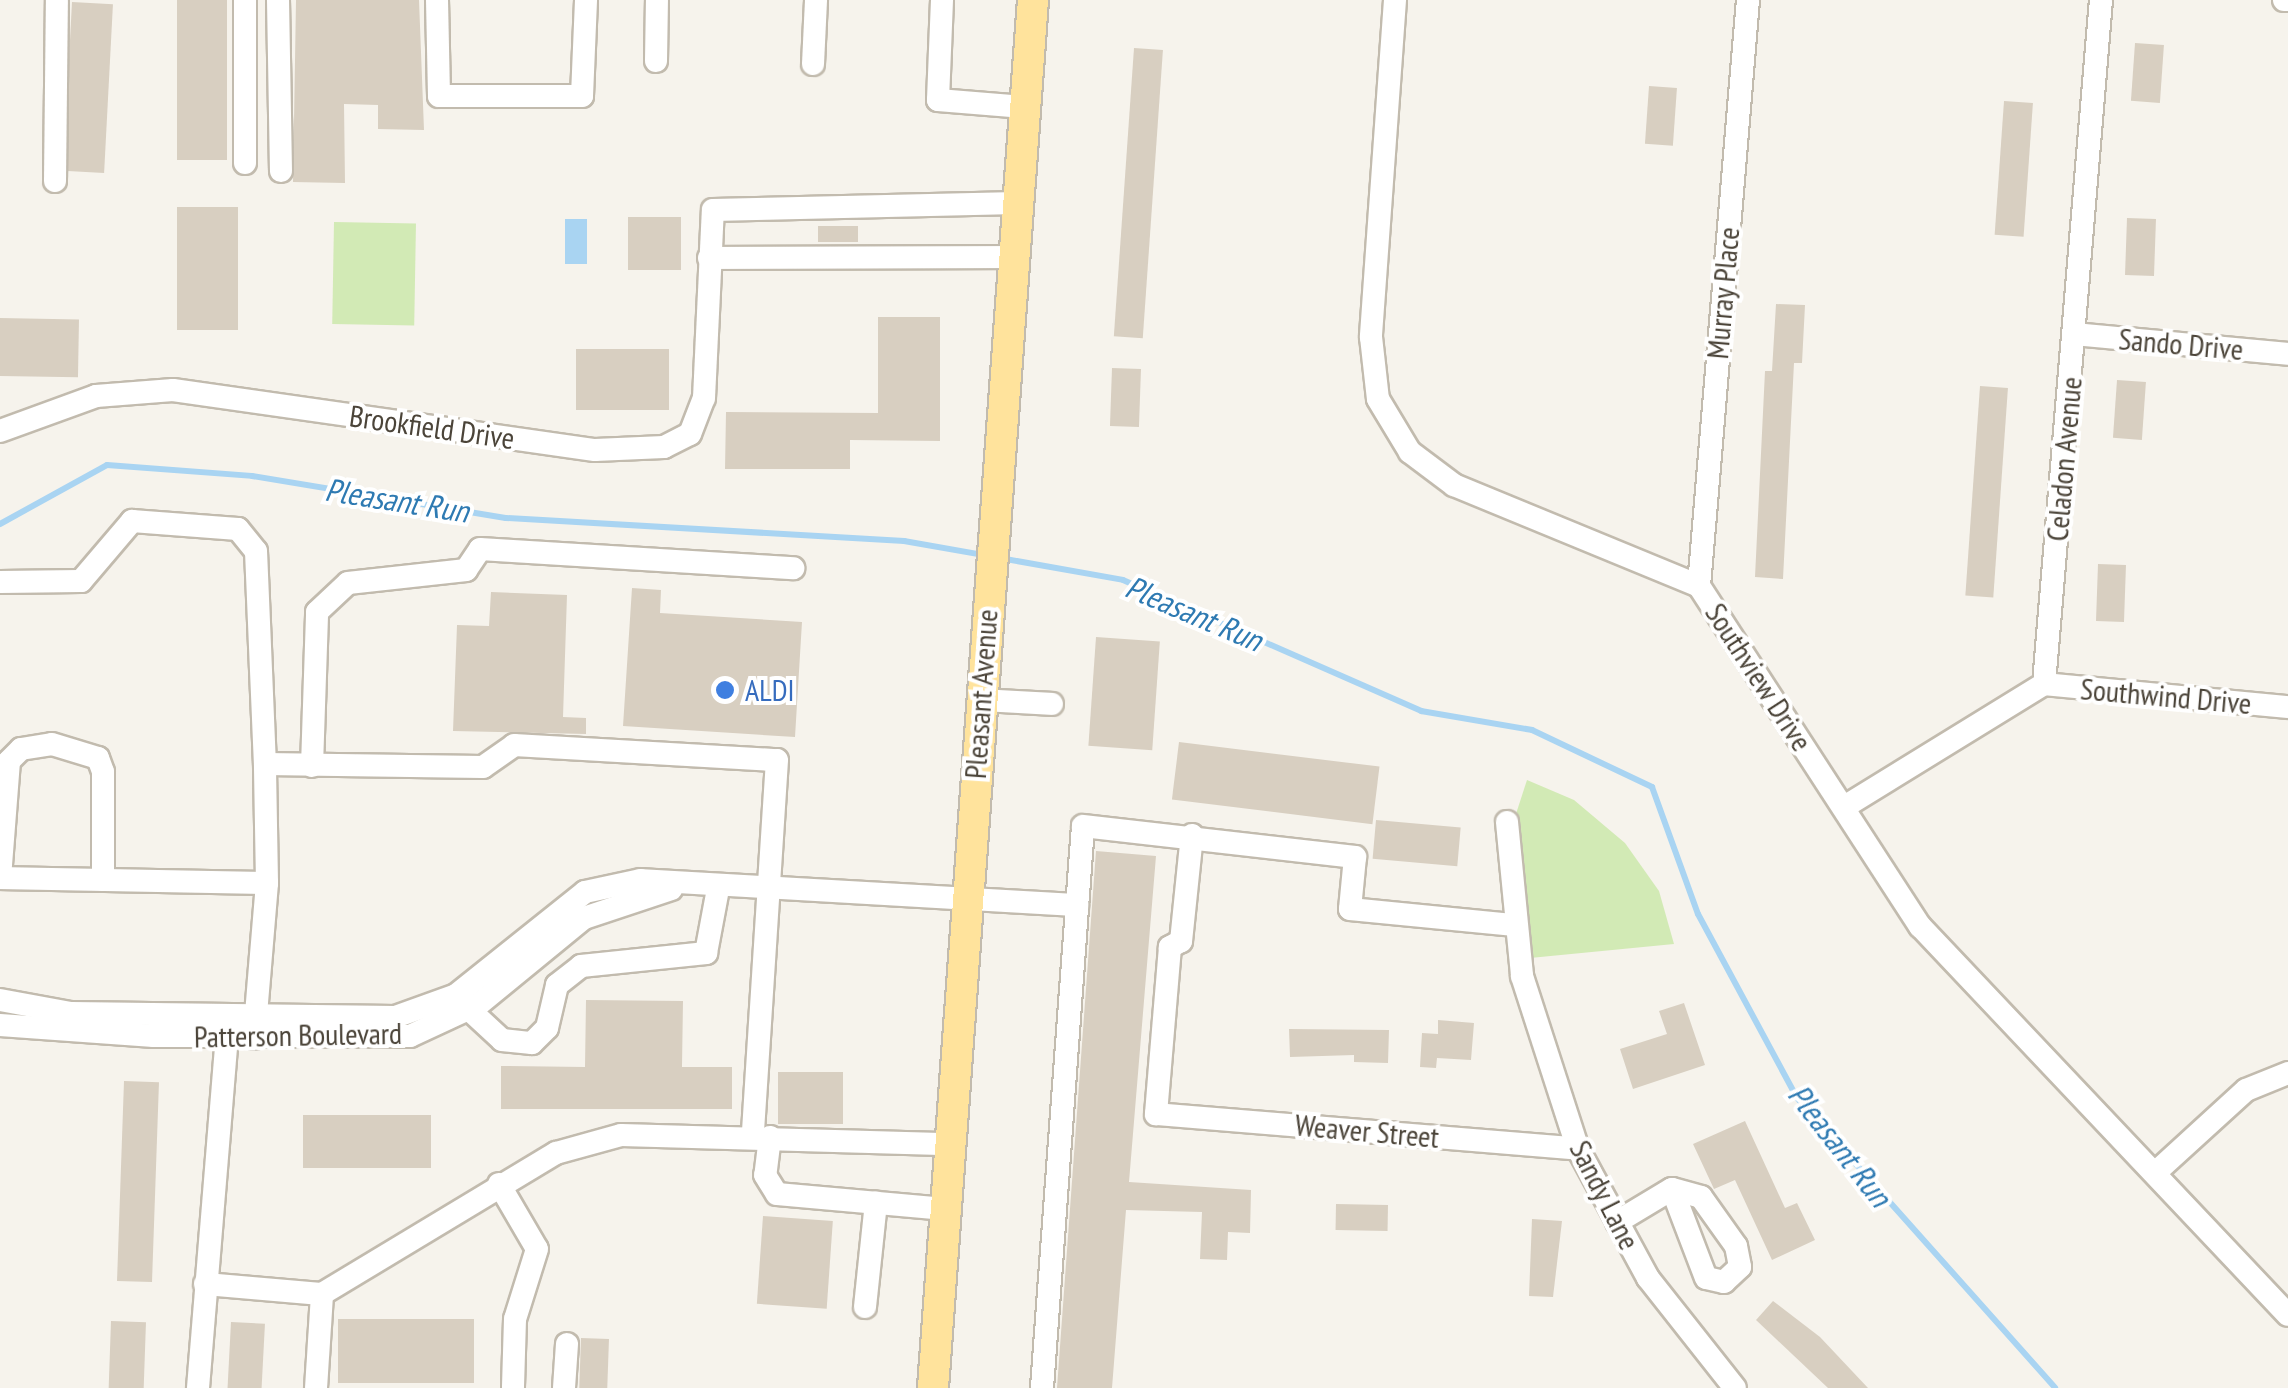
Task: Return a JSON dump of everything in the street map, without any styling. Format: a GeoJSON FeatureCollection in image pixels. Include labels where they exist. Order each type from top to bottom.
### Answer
{"type":"FeatureCollection","features":[{"type":"Feature","properties":{"kind":"main road","name":"Pleasant Avenue"},"geometry":{"type":"LineString","coordinates":[[933,1388],[1033,0]]}},
{"type":"Feature","properties":{"kind":"street"},"geometry":{"type":"LineString","coordinates":[[55,181],[57,0]]}},
{"type":"Feature","properties":{"kind":"street"},"geometry":{"type":"LineString","coordinates":[[244,0],[244,162]]}},
{"type":"Feature","properties":{"kind":"street"},"geometry":{"type":"LineString","coordinates":[[278,0],[280,170]]}},
{"type":"Feature","properties":{"kind":"street"},"geometry":{"type":"LineString","coordinates":[[437,0],[438,96],[582,96],[586,0]]}},
{"type":"Feature","properties":{"kind":"street"},"geometry":{"type":"LineString","coordinates":[[656,61],[657,0]]}},
{"type":"Feature","properties":{"kind":"street"},"geometry":{"type":"LineString","coordinates":[[814,64],[816,0]]}},
{"type":"Feature","properties":{"kind":"street"},"geometry":{"type":"LineString","coordinates":[[942,0],[938,100],[1024,107]]}},
{"type":"Feature","properties":{"kind":"street","name":"Southview Drive"},"geometry":{"type":"LineString","coordinates":[[1395,0],[1370,337],[1378,399],[1410,452],[1454,484],[1698,586],[1920,926],[2288,1314]]}},
{"type":"Feature","properties":{"kind":"street","name":"Murray Place"},"geometry":{"type":"LineString","coordinates":[[1698,586],[1748,0]]}},
{"type":"Feature","properties":{"kind":"street","name":"Celadon Avenue"},"geometry":{"type":"LineString","coordinates":[[2044,684],[2102,0]]}},
{"type":"Feature","properties":{"kind":"street","name":"Brookfield Drive"},"geometry":{"type":"LineString","coordinates":[[0,431],[96,396],[173,390],[595,450],[664,447],[690,434],[704,398],[708,220],[730,204],[1018,203]]}},
{"type":"Feature","properties":{"kind":"street"},"geometry":{"type":"LineString","coordinates":[[708,258],[1013,257]]}},
{"type":"Feature","properties":{"kind":"street","name":"Sando Drive"},"geometry":{"type":"LineString","coordinates":[[2074,334],[2288,354]]}},
{"type":"Feature","properties":{"kind":"street"},"geometry":{"type":"LineString","coordinates":[[0,582],[82,581],[132,521],[238,528],[256,551],[266,883],[254,1028]]}},
{"type":"Feature","properties":{"kind":"street"},"geometry":{"type":"LineString","coordinates":[[312,766],[317,612],[348,583],[466,570],[480,549],[793,568]]}},
{"type":"Feature","properties":{"kind":"street"},"geometry":{"type":"LineString","coordinates":[[1844,807],[2044,684]]}},
{"type":"Feature","properties":{"kind":"street","name":"Southwind Drive"},"geometry":{"type":"LineString","coordinates":[[2044,684],[2288,707]]}},
{"type":"Feature","properties":{"kind":"street"},"geometry":{"type":"LineString","coordinates":[[981,700],[1052,704]]}},
{"type":"Feature","properties":{"kind":"street"},"geometry":{"type":"LineString","coordinates":[[103,880],[103,772],[98,758],[52,744],[21,749],[9,762],[0,878],[103,880],[266,883]]}},
{"type":"Feature","properties":{"kind":"street"},"geometry":{"type":"LineString","coordinates":[[265,764],[483,767],[514,745],[777,760],[764,891],[765,1174],[777,1194],[945,1209]]}},
{"type":"Feature","properties":{"kind":"street","name":"Sandy Lane"},"geometry":{"type":"LineString","coordinates":[[1507,822],[1512,926],[1522,976],[1578,1149],[1648,1278],[1736,1388]]}},
{"type":"Feature","properties":{"kind":"street"},"geometry":{"type":"LineString","coordinates":[[1042,1388],[1082,826],[1192,835],[1355,857],[1350,910],[1512,926]]}},
{"type":"Feature","properties":{"kind":"street","name":"Weaver Street"},"geometry":{"type":"LineString","coordinates":[[1192,835],[1181,941],[1170,947],[1156,1114],[1578,1149]]}},
{"type":"Feature","properties":{"kind":"street","name":"Patterson Boulevard"},"geometry":{"type":"LineString","coordinates":[[0,1025],[254,1028],[395,1017],[462,1002],[585,892],[641,880],[674,888],[966,897],[1077,905]]}},
{"type":"Feature","properties":{"kind":"street"},"geometry":{"type":"LineString","coordinates":[[462,1002],[502,1040],[532,1042],[547,1028],[557,985],[581,966],[681,962],[706,953],[718,889]]}},
{"type":"Feature","properties":{"kind":"street","name":"Patterson Boulevard"},"geometry":{"type":"LineString","coordinates":[[0,1000],[71,1013],[228,1027]]}},
{"type":"Feature","properties":{"kind":"street"},"geometry":{"type":"LineString","coordinates":[[198,1388],[228,1027]]}},
{"type":"Feature","properties":{"kind":"street"},"geometry":{"type":"LineString","coordinates":[[2155,1172],[2246,1090],[2288,1073]]}},
{"type":"Feature","properties":{"kind":"street"},"geometry":{"type":"LineString","coordinates":[[205,1284],[322,1294],[556,1153],[621,1136],[762,1136],[950,1144]]}},
{"type":"Feature","properties":{"kind":"street"},"geometry":{"type":"LineString","coordinates":[[499,1184],[537,1249],[515,1319],[513,1388]]}},
{"type":"Feature","properties":{"kind":"street"},"geometry":{"type":"LineString","coordinates":[[1617,1222],[1672,1189]]}},
{"type":"Feature","properties":{"kind":"street"},"geometry":{"type":"LineString","coordinates":[[864,1307],[876,1203]]}},
{"type":"Feature","properties":{"kind":"street"},"geometry":{"type":"LineString","coordinates":[[316,1388],[322,1294]]}},
{"type":"Feature","properties":{"kind":"street"},"geometry":{"type":"LineString","coordinates":[[564,1388],[567,1344]]}},
{"type":"Feature","properties":{"kind":"green space"},"geometry":{"type":"Polygon","coordinates":[[[334,222],[416,223],[414,325],[332,324],[334,222]]]}},
{"type":"Feature","properties":{"kind":"green space"},"geometry":{"type":"Polygon","coordinates":[[[1527,780],[1574,800],[1625,843],[1659,891],[1674,944],[1530,958],[1515,817],[1527,780]]]}},
{"type":"Feature","properties":{"kind":"water"},"geometry":{"type":"Polygon","coordinates":[[[565,219],[587,219],[587,264],[565,264],[565,219]]]}},
{"type":"Feature","properties":{"kind":"building"},"geometry":{"type":"Polygon","coordinates":[[[177,0],[227,0],[227,160],[177,160],[177,0]]]}},
{"type":"Feature","properties":{"kind":"building"},"geometry":{"type":"Polygon","coordinates":[[[296,0],[419,0],[424,130],[378,129],[378,105],[344,104],[345,183],[293,182],[296,0]]]}},
{"type":"Feature","properties":{"kind":"building"},"geometry":{"type":"Polygon","coordinates":[[[72,2],[113,4],[104,173],[63,171],[72,2]]]}},
{"type":"Feature","properties":{"kind":"building"},"geometry":{"type":"Polygon","coordinates":[[[2135,43],[2164,45],[2160,103],[2131,101],[2135,43]]]}},
{"type":"Feature","properties":{"kind":"building"},"geometry":{"type":"Polygon","coordinates":[[[1134,48],[1163,50],[1143,338],[1114,336],[1134,48]]]}},
{"type":"Feature","properties":{"kind":"building"},"geometry":{"type":"Polygon","coordinates":[[[1649,86],[1677,88],[1673,146],[1645,144],[1649,86]]]}},
{"type":"Feature","properties":{"kind":"building"},"geometry":{"type":"Polygon","coordinates":[[[2004,101],[2033,103],[2024,237],[1995,235],[2004,101]]]}},
{"type":"Feature","properties":{"kind":"building"},"geometry":{"type":"Polygon","coordinates":[[[177,207],[238,207],[238,330],[177,330],[177,207]]]}},
{"type":"Feature","properties":{"kind":"building"},"geometry":{"type":"Polygon","coordinates":[[[628,217],[681,217],[681,270],[628,270],[628,217]]]}},
{"type":"Feature","properties":{"kind":"building"},"geometry":{"type":"Polygon","coordinates":[[[2127,218],[2156,219],[2154,276],[2125,275],[2127,218]]]}},
{"type":"Feature","properties":{"kind":"building"},"geometry":{"type":"Polygon","coordinates":[[[818,226],[858,226],[858,242],[818,242],[818,226]]]}},
{"type":"Feature","properties":{"kind":"building"},"geometry":{"type":"Polygon","coordinates":[[[1776,304],[1805,305],[1802,363],[1794,363],[1783,579],[1755,577],[1765,371],[1772,371],[1776,304]]]}},
{"type":"Feature","properties":{"kind":"building"},"geometry":{"type":"Polygon","coordinates":[[[878,317],[940,317],[940,441],[850,440],[850,469],[725,469],[726,412],[878,413],[878,317]]]}},
{"type":"Feature","properties":{"kind":"building"},"geometry":{"type":"Polygon","coordinates":[[[0,318],[79,319],[78,377],[0,376],[0,318]]]}},
{"type":"Feature","properties":{"kind":"building"},"geometry":{"type":"Polygon","coordinates":[[[576,349],[669,349],[669,410],[576,410],[576,349]]]}},
{"type":"Feature","properties":{"kind":"building"},"geometry":{"type":"Polygon","coordinates":[[[1112,368],[1141,369],[1139,427],[1110,426],[1112,368]]]}},
{"type":"Feature","properties":{"kind":"building"},"geometry":{"type":"Polygon","coordinates":[[[2117,380],[2146,382],[2142,440],[2113,438],[2117,380]]]}},
{"type":"Feature","properties":{"kind":"building"},"geometry":{"type":"Polygon","coordinates":[[[1980,386],[2008,388],[1993,597],[1965,595],[1980,386]]]}},
{"type":"Feature","properties":{"kind":"building"},"geometry":{"type":"Polygon","coordinates":[[[2098,564],[2126,565],[2124,622],[2096,621],[2098,564]]]}},
{"type":"Feature","properties":{"kind":"building"},"geometry":{"type":"Polygon","coordinates":[[[632,588],[661,590],[660,613],[802,622],[795,737],[623,726],[632,588]]]}},
{"type":"Feature","properties":{"kind":"building"},"geometry":{"type":"Polygon","coordinates":[[[491,592],[567,595],[563,717],[586,718],[586,734],[453,731],[457,625],[489,626],[491,592]]]}},
{"type":"Feature","properties":{"kind":"building"},"geometry":{"type":"Polygon","coordinates":[[[1096,637],[1160,641],[1152,750],[1088,746],[1096,637]]]}},
{"type":"Feature","properties":{"kind":"building"},"geometry":{"type":"Polygon","coordinates":[[[1179,742],[1379,767],[1372,824],[1172,800],[1179,742]]]}},
{"type":"Feature","properties":{"kind":"building"},"geometry":{"type":"Polygon","coordinates":[[[1376,820],[1461,827],[1457,866],[1373,859],[1376,820]]]}},
{"type":"Feature","properties":{"kind":"building"},"geometry":{"type":"Polygon","coordinates":[[[1096,851],[1156,856],[1129,1182],[1251,1190],[1250,1233],[1228,1232],[1227,1260],[1200,1259],[1202,1212],[1126,1210],[1112,1388],[1057,1388],[1096,851]]]}},
{"type":"Feature","properties":{"kind":"building"},"geometry":{"type":"Polygon","coordinates":[[[586,1000],[683,1001],[682,1067],[732,1067],[732,1109],[501,1109],[501,1066],[585,1067],[586,1000]]]}},
{"type":"Feature","properties":{"kind":"building"},"geometry":{"type":"Polygon","coordinates":[[[1684,1003],[1705,1065],[1633,1089],[1620,1049],[1667,1034],[1659,1011],[1684,1003]]]}},
{"type":"Feature","properties":{"kind":"building"},"geometry":{"type":"Polygon","coordinates":[[[1438,1020],[1474,1023],[1471,1060],[1437,1058],[1436,1068],[1420,1067],[1422,1033],[1438,1034],[1438,1020]]]}},
{"type":"Feature","properties":{"kind":"building"},"geometry":{"type":"Polygon","coordinates":[[[1289,1029],[1389,1030],[1388,1063],[1354,1062],[1354,1055],[1290,1057],[1289,1029]]]}},
{"type":"Feature","properties":{"kind":"building"},"geometry":{"type":"Polygon","coordinates":[[[778,1072],[843,1072],[843,1124],[778,1124],[778,1072]]]}},
{"type":"Feature","properties":{"kind":"building"},"geometry":{"type":"Polygon","coordinates":[[[124,1081],[159,1082],[152,1282],[117,1281],[124,1081]]]}},
{"type":"Feature","properties":{"kind":"building"},"geometry":{"type":"Polygon","coordinates":[[[303,1115],[431,1115],[431,1168],[303,1168],[303,1115]]]}},
{"type":"Feature","properties":{"kind":"building"},"geometry":{"type":"Polygon","coordinates":[[[1745,1121],[1785,1208],[1797,1203],[1815,1240],[1772,1260],[1735,1180],[1714,1189],[1693,1144],[1745,1121]]]}},
{"type":"Feature","properties":{"kind":"building"},"geometry":{"type":"Polygon","coordinates":[[[1336,1204],[1388,1205],[1388,1231],[1336,1230],[1336,1204]]]}},
{"type":"Feature","properties":{"kind":"building"},"geometry":{"type":"Polygon","coordinates":[[[763,1216],[833,1221],[827,1309],[757,1304],[763,1216]]]}},
{"type":"Feature","properties":{"kind":"building"},"geometry":{"type":"Polygon","coordinates":[[[1532,1219],[1562,1221],[1553,1297],[1529,1296],[1532,1219]]]}},
{"type":"Feature","properties":{"kind":"building"},"geometry":{"type":"Polygon","coordinates":[[[1773,1301],[1820,1337],[1868,1388],[1828,1388],[1756,1320],[1773,1301]]]}},
{"type":"Feature","properties":{"kind":"building"},"geometry":{"type":"Polygon","coordinates":[[[338,1319],[474,1319],[474,1383],[338,1383],[338,1319]]]}},
{"type":"Feature","properties":{"kind":"building"},"geometry":{"type":"Polygon","coordinates":[[[111,1321],[146,1322],[144,1388],[109,1388],[111,1321]]]}},
{"type":"Feature","properties":{"kind":"building"},"geometry":{"type":"Polygon","coordinates":[[[231,1322],[265,1324],[262,1388],[228,1388],[231,1322]]]}},
{"type":"Feature","properties":{"kind":"building"},"geometry":{"type":"Polygon","coordinates":[[[581,1338],[609,1339],[607,1388],[579,1388],[581,1338]]]}},
{"type":"Feature","properties":{"kind":"waterway","name":"Pleasant Run"},"geometry":{"type":"LineString","coordinates":[[0,524],[107,465],[252,476],[506,518],[904,541],[983,555]]}},
{"type":"Feature","properties":{"kind":"waterway","name":"Pleasant Run"},"geometry":{"type":"LineString","coordinates":[[1000,558],[1123,580],[1421,711],[1532,730],[1652,787],[1698,914],[1797,1098],[2055,1388]]}},
{"type":"Feature","properties":{"kind":"place","name":"ALDI"},"geometry":{"type":"Point","coordinates":[725,690]}}]}
